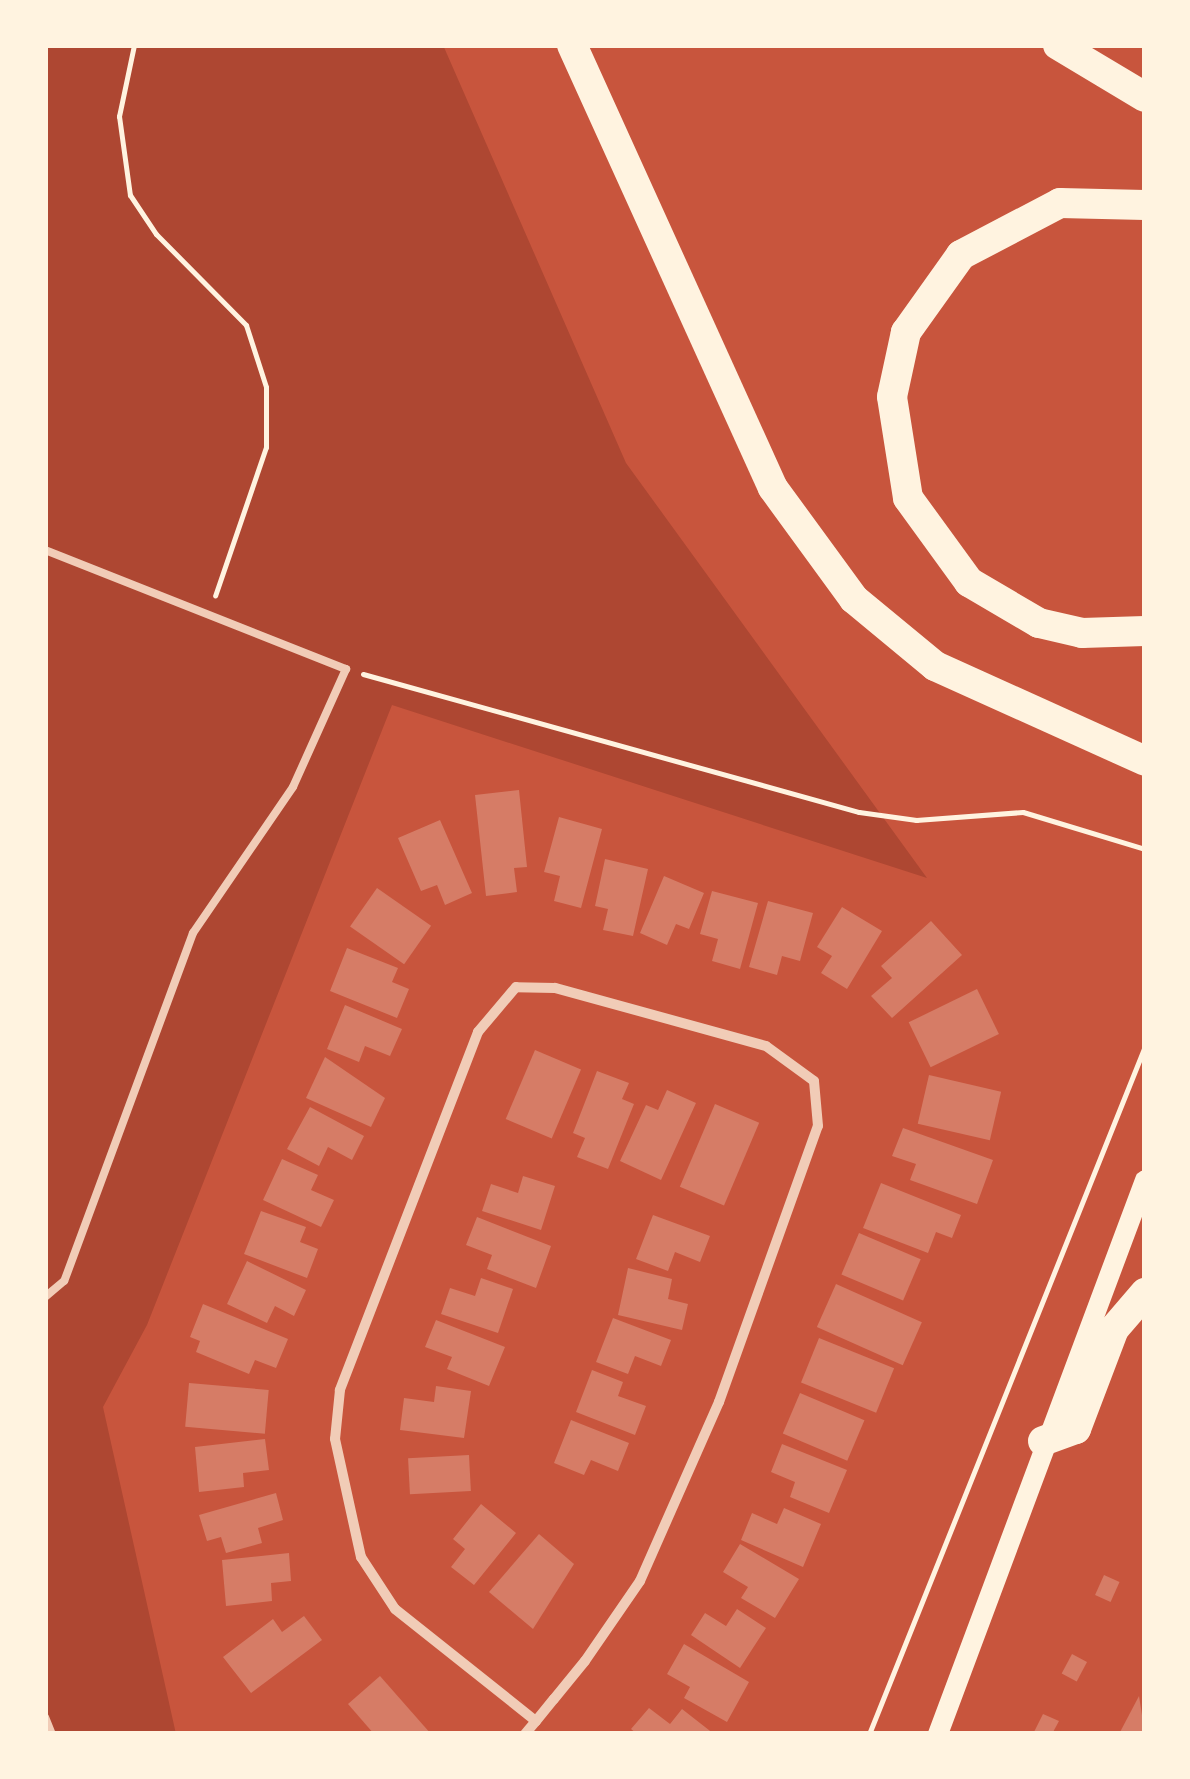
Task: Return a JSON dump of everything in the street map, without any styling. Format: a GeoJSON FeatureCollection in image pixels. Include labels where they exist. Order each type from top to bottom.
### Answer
{"type":"FeatureCollection","features":[{"type":"Feature","properties":{"kind":"highway"},"geometry":{"type":"LineString","coordinates":[[572,45],[773,488],[854,599],[935,666],[1145,761]]}},
{"type":"Feature","properties":{"kind":"highway"},"geometry":{"type":"LineString","coordinates":[[1058,45],[1145,96]]}},
{"type":"Feature","properties":{"kind":"highway"},"geometry":{"type":"LineString","coordinates":[[1145,205],[1060,203],[961,255],[906,332],[892,397],[908,498],[968,582],[1040,623],[1082,633],[1145,631]]}},
{"type":"Feature","properties":{"kind":"highway"},"geometry":{"type":"LineString","coordinates":[[1042,1441],[1076,1429],[1114,1329],[1145,1292]]}},
{"type":"Feature","properties":{"kind":"main road"},"geometry":{"type":"LineString","coordinates":[[938,1734],[1042,1441],[1145,1180]]}},
{"type":"Feature","properties":{"kind":"street"},"geometry":{"type":"LineString","coordinates":[[525,1734],[536,1721],[640,1582],[719,1402],[818,1126],[814,1080],[766,1046],[555,988],[516,986],[478,1032],[340,1390],[335,1439],[362,1557],[395,1610],[536,1721]]}},
{"type":"Feature","properties":{"kind":"lane"},"geometry":{"type":"LineString","coordinates":[[45,550],[346,669],[294,787],[193,933],[64,1281],[45,1296]]}},
{"type":"Feature","properties":{"kind":"lane"},"geometry":{"type":"LineString","coordinates":[[45,1717],[52,1734]]}},
{"type":"Feature","properties":{"kind":"path"},"geometry":{"type":"LineString","coordinates":[[134,45],[119,116],[130,195],[156,234],[246,325],[266,387],[266,447],[207,617]]}},
{"type":"Feature","properties":{"kind":"path"},"geometry":{"type":"LineString","coordinates":[[346,669],[859,812],[916,820],[1023,812],[1145,849]]}},
{"type":"Feature","properties":{"kind":"path"},"geometry":{"type":"LineString","coordinates":[[869,1734],[1145,1046]]}},
{"type":"Feature","properties":{"kind":"shaded area"},"geometry":{"type":"Polygon","coordinates":[[[45,45],[443,45],[626,463],[927,878],[392,705],[147,1325],[103,1407],[176,1734],[45,1734],[45,45]]]}},
{"type":"Feature","properties":{"kind":"building"},"geometry":{"type":"Polygon","coordinates":[[[519,790],[527,867],[514,868],[517,892],[486,896],[475,795],[519,790]]]}},
{"type":"Feature","properties":{"kind":"building"},"geometry":{"type":"Polygon","coordinates":[[[559,817],[602,829],[581,908],[554,901],[560,876],[544,872],[559,817]]]}},
{"type":"Feature","properties":{"kind":"building"},"geometry":{"type":"Polygon","coordinates":[[[440,820],[472,893],[445,905],[437,885],[421,891],[398,838],[440,820]]]}},
{"type":"Feature","properties":{"kind":"building"},"geometry":{"type":"Polygon","coordinates":[[[605,859],[648,869],[633,936],[603,930],[608,909],[595,906],[605,859]]]}},
{"type":"Feature","properties":{"kind":"building"},"geometry":{"type":"Polygon","coordinates":[[[664,876],[704,893],[689,929],[676,924],[667,945],[640,933],[664,876]]]}},
{"type":"Feature","properties":{"kind":"building"},"geometry":{"type":"Polygon","coordinates":[[[377,888],[431,926],[404,964],[350,927],[377,888]]]}},
{"type":"Feature","properties":{"kind":"building"},"geometry":{"type":"Polygon","coordinates":[[[712,891],[758,903],[740,969],[712,961],[718,939],[700,934],[712,891]]]}},
{"type":"Feature","properties":{"kind":"building"},"geometry":{"type":"Polygon","coordinates":[[[768,901],[813,913],[800,961],[782,956],[777,975],[749,967],[768,901]]]}},
{"type":"Feature","properties":{"kind":"building"},"geometry":{"type":"Polygon","coordinates":[[[842,907],[882,931],[847,989],[821,973],[832,956],[817,947],[842,907]]]}},
{"type":"Feature","properties":{"kind":"building"},"geometry":{"type":"Polygon","coordinates":[[[931,921],[962,955],[892,1018],[871,996],[892,978],[881,966],[931,921]]]}},
{"type":"Feature","properties":{"kind":"building"},"geometry":{"type":"Polygon","coordinates":[[[347,948],[398,968],[392,982],[409,989],[397,1018],[330,991],[347,948]]]}},
{"type":"Feature","properties":{"kind":"building"},"geometry":{"type":"Polygon","coordinates":[[[977,989],[999,1034],[931,1067],[909,1022],[977,989]]]}},
{"type":"Feature","properties":{"kind":"building"},"geometry":{"type":"Polygon","coordinates":[[[345,1005],[402,1029],[390,1056],[365,1046],[359,1062],[327,1049],[345,1005]]]}},
{"type":"Feature","properties":{"kind":"building"},"geometry":{"type":"Polygon","coordinates":[[[535,1050],[581,1070],[552,1139],[506,1119],[535,1050]]]}},
{"type":"Feature","properties":{"kind":"building"},"geometry":{"type":"Polygon","coordinates":[[[325,1057],[385,1098],[371,1127],[306,1098],[325,1057]]]}},
{"type":"Feature","properties":{"kind":"building"},"geometry":{"type":"Polygon","coordinates":[[[597,1071],[629,1083],[622,1099],[634,1104],[608,1169],[577,1157],[585,1138],[573,1133],[597,1071]]]}},
{"type":"Feature","properties":{"kind":"building"},"geometry":{"type":"Polygon","coordinates":[[[929,1075],[1001,1092],[990,1140],[918,1124],[929,1075]]]}},
{"type":"Feature","properties":{"kind":"building"},"geometry":{"type":"Polygon","coordinates":[[[667,1090],[696,1103],[661,1180],[620,1161],[646,1105],[658,1110],[667,1090]]]}},
{"type":"Feature","properties":{"kind":"building"},"geometry":{"type":"Polygon","coordinates":[[[715,1104],[759,1123],[724,1206],[680,1187],[715,1104]]]}},
{"type":"Feature","properties":{"kind":"building"},"geometry":{"type":"Polygon","coordinates":[[[310,1107],[364,1136],[352,1160],[328,1147],[319,1166],[287,1149],[310,1107]]]}},
{"type":"Feature","properties":{"kind":"building"},"geometry":{"type":"Polygon","coordinates":[[[903,1128],[993,1160],[977,1204],[910,1180],[916,1164],[892,1156],[903,1128]]]}},
{"type":"Feature","properties":{"kind":"building"},"geometry":{"type":"Polygon","coordinates":[[[282,1159],[318,1175],[311,1190],[334,1200],[321,1227],[263,1200],[282,1159]]]}},
{"type":"Feature","properties":{"kind":"building"},"geometry":{"type":"Polygon","coordinates":[[[523,1176],[555,1186],[541,1230],[482,1211],[491,1184],[518,1193],[523,1176]]]}},
{"type":"Feature","properties":{"kind":"building"},"geometry":{"type":"Polygon","coordinates":[[[881,1183],[961,1215],[952,1238],[936,1232],[928,1253],[863,1228],[881,1183]]]}},
{"type":"Feature","properties":{"kind":"building"},"geometry":{"type":"Polygon","coordinates":[[[261,1211],[306,1227],[300,1242],[318,1249],[307,1278],[244,1254],[261,1211]]]}},
{"type":"Feature","properties":{"kind":"building"},"geometry":{"type":"Polygon","coordinates":[[[653,1215],[710,1236],[700,1262],[675,1252],[668,1271],[636,1259],[653,1215]]]}},
{"type":"Feature","properties":{"kind":"building"},"geometry":{"type":"Polygon","coordinates":[[[477,1217],[551,1246],[536,1288],[487,1269],[492,1255],[466,1245],[477,1217]]]}},
{"type":"Feature","properties":{"kind":"building"},"geometry":{"type":"Polygon","coordinates":[[[859,1233],[921,1259],[903,1301],[841,1274],[859,1233]]]}},
{"type":"Feature","properties":{"kind":"building"},"geometry":{"type":"Polygon","coordinates":[[[247,1261],[306,1290],[294,1316],[275,1306],[267,1323],[227,1304],[247,1261]]]}},
{"type":"Feature","properties":{"kind":"building"},"geometry":{"type":"Polygon","coordinates":[[[628,1268],[672,1279],[668,1299],[688,1304],[682,1330],[618,1315],[628,1268]]]}},
{"type":"Feature","properties":{"kind":"building"},"geometry":{"type":"Polygon","coordinates":[[[481,1278],[513,1289],[498,1333],[441,1314],[450,1288],[475,1296],[481,1278]]]}},
{"type":"Feature","properties":{"kind":"building"},"geometry":{"type":"Polygon","coordinates":[[[836,1284],[922,1322],[903,1365],[817,1327],[836,1284]]]}},
{"type":"Feature","properties":{"kind":"building"},"geometry":{"type":"Polygon","coordinates":[[[203,1304],[288,1339],[276,1368],[255,1360],[249,1374],[196,1352],[200,1341],[190,1337],[203,1304]]]}},
{"type":"Feature","properties":{"kind":"building"},"geometry":{"type":"Polygon","coordinates":[[[613,1318],[671,1340],[661,1366],[635,1356],[628,1374],[596,1362],[613,1318]]]}},
{"type":"Feature","properties":{"kind":"building"},"geometry":{"type":"Polygon","coordinates":[[[436,1320],[505,1347],[489,1386],[447,1369],[452,1357],[425,1347],[436,1320]]]}},
{"type":"Feature","properties":{"kind":"building"},"geometry":{"type":"Polygon","coordinates":[[[819,1338],[894,1368],[876,1413],[801,1383],[819,1338]]]}},
{"type":"Feature","properties":{"kind":"building"},"geometry":{"type":"Polygon","coordinates":[[[592,1370],[623,1382],[618,1396],[646,1406],[635,1435],[576,1412],[592,1370]]]}},
{"type":"Feature","properties":{"kind":"building"},"geometry":{"type":"Polygon","coordinates":[[[189,1383],[269,1390],[265,1434],[185,1427],[189,1383]]]}},
{"type":"Feature","properties":{"kind":"building"},"geometry":{"type":"Polygon","coordinates":[[[436,1386],[471,1391],[464,1438],[400,1430],[404,1398],[434,1402],[436,1386]]]}},
{"type":"Feature","properties":{"kind":"building"},"geometry":{"type":"Polygon","coordinates":[[[800,1393],[864,1420],[847,1461],[783,1434],[800,1393]]]}},
{"type":"Feature","properties":{"kind":"building"},"geometry":{"type":"Polygon","coordinates":[[[571,1420],[629,1443],[618,1471],[591,1460],[584,1475],[554,1463],[571,1420]]]}},
{"type":"Feature","properties":{"kind":"building"},"geometry":{"type":"Polygon","coordinates":[[[265,1439],[269,1470],[243,1473],[244,1487],[199,1492],[195,1447],[265,1439]]]}},
{"type":"Feature","properties":{"kind":"building"},"geometry":{"type":"Polygon","coordinates":[[[782,1444],[847,1470],[829,1513],[790,1497],[795,1482],[771,1472],[782,1444]]]}},
{"type":"Feature","properties":{"kind":"building"},"geometry":{"type":"Polygon","coordinates":[[[469,1455],[471,1491],[410,1494],[408,1458],[469,1455]]]}},
{"type":"Feature","properties":{"kind":"building"},"geometry":{"type":"Polygon","coordinates":[[[276,1493],[283,1520],[258,1528],[262,1543],[226,1553],[221,1537],[207,1541],[199,1515],[276,1493]]]}},
{"type":"Feature","properties":{"kind":"building"},"geometry":{"type":"Polygon","coordinates":[[[481,1504],[516,1533],[474,1585],[451,1567],[465,1549],[453,1539],[481,1504]]]}},
{"type":"Feature","properties":{"kind":"building"},"geometry":{"type":"Polygon","coordinates":[[[784,1508],[821,1524],[803,1567],[741,1540],[752,1513],[777,1524],[784,1508]]]}},
{"type":"Feature","properties":{"kind":"building"},"geometry":{"type":"Polygon","coordinates":[[[539,1534],[574,1564],[533,1629],[489,1592],[539,1534]]]}},
{"type":"Feature","properties":{"kind":"building"},"geometry":{"type":"Polygon","coordinates":[[[740,1544],[799,1579],[775,1618],[741,1598],[748,1587],[723,1572],[740,1544]]]}},
{"type":"Feature","properties":{"kind":"building"},"geometry":{"type":"Polygon","coordinates":[[[289,1553],[291,1581],[271,1583],[272,1601],[226,1606],[222,1560],[289,1553]]]}},
{"type":"Feature","properties":{"kind":"building"},"geometry":{"type":"Polygon","coordinates":[[[1104,1575],[1120,1582],[1111,1602],[1095,1595],[1104,1575]]]}},
{"type":"Feature","properties":{"kind":"building"},"geometry":{"type":"Polygon","coordinates":[[[737,1609],[766,1628],[740,1668],[691,1635],[705,1613],[726,1626],[737,1609]]]}},
{"type":"Feature","properties":{"kind":"building"},"geometry":{"type":"Polygon","coordinates":[[[304,1616],[322,1640],[251,1693],[223,1657],[273,1619],[282,1632],[304,1616]]]}},
{"type":"Feature","properties":{"kind":"building"},"geometry":{"type":"Polygon","coordinates":[[[684,1644],[749,1682],[727,1722],[684,1698],[690,1687],[667,1674],[684,1644]]]}},
{"type":"Feature","properties":{"kind":"building"},"geometry":{"type":"Polygon","coordinates":[[[1072,1654],[1087,1662],[1077,1681],[1062,1673],[1072,1654]]]}},
{"type":"Feature","properties":{"kind":"building"},"geometry":{"type":"Polygon","coordinates":[[[380,1676],[431,1734],[374,1734],[348,1704],[380,1676]]]}},
{"type":"Feature","properties":{"kind":"building"},"geometry":{"type":"Polygon","coordinates":[[[1139,1696],[1145,1734],[1119,1734],[1139,1696]]]}},
{"type":"Feature","properties":{"kind":"building"},"geometry":{"type":"Polygon","coordinates":[[[649,1708],[670,1724],[682,1709],[714,1734],[637,1734],[631,1729],[649,1708]]]}},
{"type":"Feature","properties":{"kind":"building"},"geometry":{"type":"Polygon","coordinates":[[[1043,1714],[1059,1721],[1052,1734],[1033,1734],[1043,1714]]]}}]}
